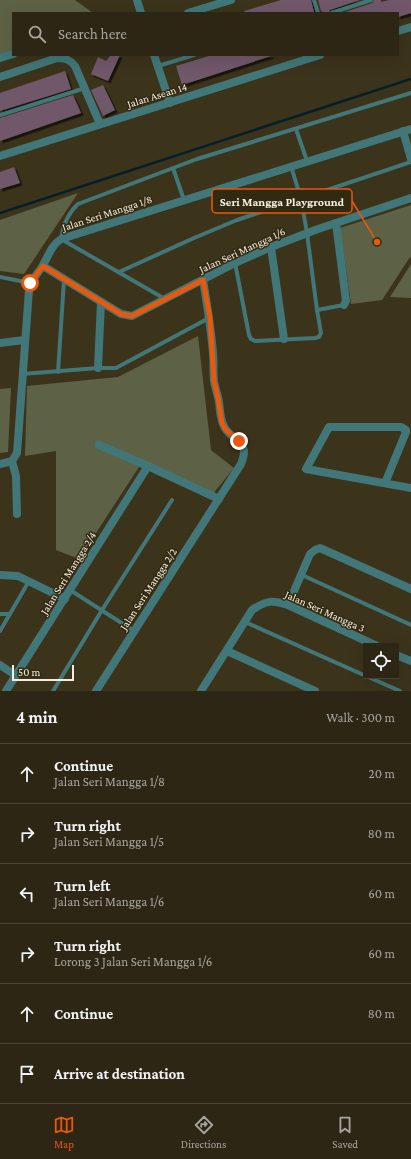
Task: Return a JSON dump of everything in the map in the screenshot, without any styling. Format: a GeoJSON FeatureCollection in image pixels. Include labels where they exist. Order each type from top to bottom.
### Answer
{"type":"FeatureCollection","features":[{"type":"Feature","properties":{"kind":"street"},"geometry":{"type":"LineString","coordinates":[[137,0],[141,12]]}},
{"type":"Feature","properties":{"kind":"street"},"geometry":{"type":"LineString","coordinates":[[191,12],[231,0]]}},
{"type":"Feature","properties":{"kind":"street"},"geometry":{"type":"LineString","coordinates":[[399,31],[411,27]]}},
{"type":"Feature","properties":{"kind":"street"},"geometry":{"type":"LineString","coordinates":[[0,58],[12,54]]}},
{"type":"Feature","properties":{"kind":"street"},"geometry":{"type":"LineString","coordinates":[[154,56],[170,103]]}},
{"type":"Feature","properties":{"kind":"street","name":"Jalan Asean 14"},"geometry":{"type":"LineString","coordinates":[[0,156],[317,56]]}},
{"type":"Feature","properties":{"kind":"street"},"geometry":{"type":"LineString","coordinates":[[0,77],[57,58],[67,59],[75,66],[100,124]]}},
{"type":"Feature","properties":{"kind":"street","name":"Jalan Seri Mangga 1/8"},"geometry":{"type":"LineString","coordinates":[[30,283],[43,266],[52,248],[61,239],[411,129]]}},
{"type":"Feature","properties":{"kind":"street"},"geometry":{"type":"LineString","coordinates":[[403,131],[411,159]]}},
{"type":"Feature","properties":{"kind":"street","name":"Jalan Seri Mangga 1/6"},"geometry":{"type":"LineString","coordinates":[[101,302],[121,314],[132,316],[235,263],[271,247],[307,233],[411,198]]}},
{"type":"Feature","properties":{"kind":"street"},"geometry":{"type":"LineString","coordinates":[[336,223],[346,301],[344,305]]}},
{"type":"Feature","properties":{"kind":"street"},"geometry":{"type":"LineString","coordinates":[[271,247],[284,339]]}},
{"type":"Feature","properties":{"kind":"street"},"geometry":{"type":"LineString","coordinates":[[43,266],[101,302],[98,368]]}},
{"type":"Feature","properties":{"kind":"street"},"geometry":{"type":"LineString","coordinates":[[203,280],[210,318]]}},
{"type":"Feature","properties":{"kind":"street"},"geometry":{"type":"LineString","coordinates":[[0,464],[12,461],[17,453],[24,340],[30,283]]}},
{"type":"Feature","properties":{"kind":"street","name":"Jalan Seri Mangga 2/2"},"geometry":{"type":"LineString","coordinates":[[96,691],[219,499],[241,464],[243,458],[243,446],[226,430],[222,423],[214,381],[210,318]]}},
{"type":"Feature","properties":{"kind":"street"},"geometry":{"type":"LineString","coordinates":[[0,343],[24,340]]}},
{"type":"Feature","properties":{"kind":"street"},"geometry":{"type":"LineString","coordinates":[[385,483],[406,432],[406,430],[400,427],[329,427],[306,469],[411,488]]}},
{"type":"Feature","properties":{"kind":"street"},"geometry":{"type":"LineString","coordinates":[[99,445],[219,499]]}},
{"type":"Feature","properties":{"kind":"street"},"geometry":{"type":"LineString","coordinates":[[12,461],[16,476],[17,514]]}},
{"type":"Feature","properties":{"kind":"street","name":"Jalan Seri Mangga 2/4"},"geometry":{"type":"LineString","coordinates":[[6,691],[148,466]]}},
{"type":"Feature","properties":{"kind":"street"},"geometry":{"type":"LineString","coordinates":[[288,605],[310,554],[314,550],[320,548],[411,589]]}},
{"type":"Feature","properties":{"kind":"street"},"geometry":{"type":"LineString","coordinates":[[0,575],[18,576],[30,580],[65,599]]}},
{"type":"Feature","properties":{"kind":"street","name":"Jalan Seri Mangga 3"},"geometry":{"type":"LineString","coordinates":[[245,622],[252,610],[263,602],[277,602],[288,605],[370,643]]}},
{"type":"Feature","properties":{"kind":"street"},"geometry":{"type":"LineString","coordinates":[[200,691],[245,622]]}},
{"type":"Feature","properties":{"kind":"street"},"geometry":{"type":"LineString","coordinates":[[227,651],[315,691]]}},
{"type":"Feature","properties":{"kind":"street"},"geometry":{"type":"LineString","coordinates":[[399,656],[411,662]]}},
{"type":"Feature","properties":{"kind":"street"},"geometry":{"type":"LineString","coordinates":[[0,665],[15,675]]}},
{"type":"Feature","properties":{"kind":"lane"},"geometry":{"type":"LineString","coordinates":[[314,0],[318,12]]}},
{"type":"Feature","properties":{"kind":"lane"},"geometry":{"type":"LineString","coordinates":[[334,12],[371,0]]}},
{"type":"Feature","properties":{"kind":"lane"},"geometry":{"type":"LineString","coordinates":[[158,66],[191,56]]}},
{"type":"Feature","properties":{"kind":"lane"},"geometry":{"type":"LineString","coordinates":[[0,115],[85,88]]}},
{"type":"Feature","properties":{"kind":"lane"},"geometry":{"type":"LineString","coordinates":[[165,299],[61,239],[67,218],[78,204],[197,159],[411,93]]}},
{"type":"Feature","properties":{"kind":"lane"},"geometry":{"type":"LineString","coordinates":[[296,129],[307,161]]}},
{"type":"Feature","properties":{"kind":"lane"},"geometry":{"type":"LineString","coordinates":[[119,272],[237,220],[411,162]]}},
{"type":"Feature","properties":{"kind":"lane"},"geometry":{"type":"LineString","coordinates":[[235,263],[249,335],[252,339],[255,341],[318,337],[321,333],[307,233],[301,199],[291,166]]}},
{"type":"Feature","properties":{"kind":"lane"},"geometry":{"type":"LineString","coordinates":[[173,168],[184,200]]}},
{"type":"Feature","properties":{"kind":"lane"},"geometry":{"type":"LineString","coordinates":[[0,276],[30,283]]}},
{"type":"Feature","properties":{"kind":"lane"},"geometry":{"type":"LineString","coordinates":[[58,372],[64,280]]}},
{"type":"Feature","properties":{"kind":"lane"},"geometry":{"type":"LineString","coordinates":[[317,310],[344,305]]}},
{"type":"Feature","properties":{"kind":"lane"},"geometry":{"type":"LineString","coordinates":[[22,374],[116,368],[210,318]]}},
{"type":"Feature","properties":{"kind":"lane"},"geometry":{"type":"LineString","coordinates":[[53,691],[102,610],[172,500]]}},
{"type":"Feature","properties":{"kind":"lane"},"geometry":{"type":"LineString","coordinates":[[302,575],[411,625]]}},
{"type":"Feature","properties":{"kind":"lane"},"geometry":{"type":"LineString","coordinates":[[0,631],[30,580]]}},
{"type":"Feature","properties":{"kind":"lane"},"geometry":{"type":"LineString","coordinates":[[70,590],[134,631]]}},
{"type":"Feature","properties":{"kind":"lane"},"geometry":{"type":"LineString","coordinates":[[0,614],[10,614]]}},
{"type":"Feature","properties":{"kind":"lane"},"geometry":{"type":"LineString","coordinates":[[245,622],[363,675]]}},
{"type":"Feature","properties":{"kind":"lane"},"geometry":{"type":"LineString","coordinates":[[373,679],[400,691]]}},
{"type":"Feature","properties":{"kind":"green space"},"geometry":{"type":"Polygon","coordinates":[[[0,0],[75,0],[92,12],[12,12],[12,55],[0,59],[0,0]]]}},
{"type":"Feature","properties":{"kind":"green space"},"geometry":{"type":"Polygon","coordinates":[[[78,193],[24,274],[0,271],[0,220],[78,193]]]}},
{"type":"Feature","properties":{"kind":"green space"},"geometry":{"type":"Polygon","coordinates":[[[411,205],[411,258],[410,257],[382,300],[351,304],[340,228],[411,205]]]}},
{"type":"Feature","properties":{"kind":"green space"},"geometry":{"type":"Polygon","coordinates":[[[411,264],[411,298],[390,297],[411,264]]]}},
{"type":"Feature","properties":{"kind":"green space"},"geometry":{"type":"Polygon","coordinates":[[[198,336],[211,450],[234,468],[212,495],[139,467],[79,559],[56,550],[56,451],[25,456],[27,386],[118,377],[198,336]]]}},
{"type":"Feature","properties":{"kind":"green space"},"geometry":{"type":"Polygon","coordinates":[[[11,388],[8,452],[0,453],[0,389],[11,388]]]}},
{"type":"Feature","properties":{"kind":"building"},"geometry":{"type":"Polygon","coordinates":[[[281,0],[311,0],[314,12],[244,12],[281,0]]]}},
{"type":"Feature","properties":{"kind":"building"},"geometry":{"type":"Polygon","coordinates":[[[318,0],[360,0],[330,10],[329,12],[321,11],[318,0]]]}},
{"type":"Feature","properties":{"kind":"building"},"geometry":{"type":"Polygon","coordinates":[[[374,0],[381,0],[381,2],[389,0],[411,0],[411,13],[399,17],[399,12],[345,12],[372,3],[374,0]]]}},
{"type":"Feature","properties":{"kind":"building"},"geometry":{"type":"Polygon","coordinates":[[[110,56],[120,56],[108,81],[91,74],[98,57],[106,61],[110,56]]]}},
{"type":"Feature","properties":{"kind":"building"},"geometry":{"type":"Polygon","coordinates":[[[209,56],[271,56],[182,85],[176,66],[209,56]]]}},
{"type":"Feature","properties":{"kind":"building"},"geometry":{"type":"Polygon","coordinates":[[[65,71],[71,89],[0,111],[0,93],[65,71]]]}},
{"type":"Feature","properties":{"kind":"building"},"geometry":{"type":"Polygon","coordinates":[[[103,85],[115,110],[103,116],[91,90],[103,85]]]}},
{"type":"Feature","properties":{"kind":"building"},"geometry":{"type":"Polygon","coordinates":[[[73,95],[81,113],[0,141],[0,118],[73,95]]]}},
{"type":"Feature","properties":{"kind":"building"},"geometry":{"type":"Polygon","coordinates":[[[14,167],[20,183],[0,189],[0,172],[14,167]]]}},
{"type":"Feature","properties":{"kind":"waterway"},"geometry":{"type":"LineString","coordinates":[[0,213],[411,79]]}},
{"type":"Feature","properties":{"kind":"place","name":"Seri Mangga Playground"},"geometry":{"type":"Point","coordinates":[377,242]}},
{"type":"Feature","properties":{"kind":"route"},"geometry":{"type":"LineString","coordinates":[[30,283],[43,266],[121,314],[132,316],[203,280],[210,318],[214,381],[222,423],[226,430],[239,441]]}}]}
